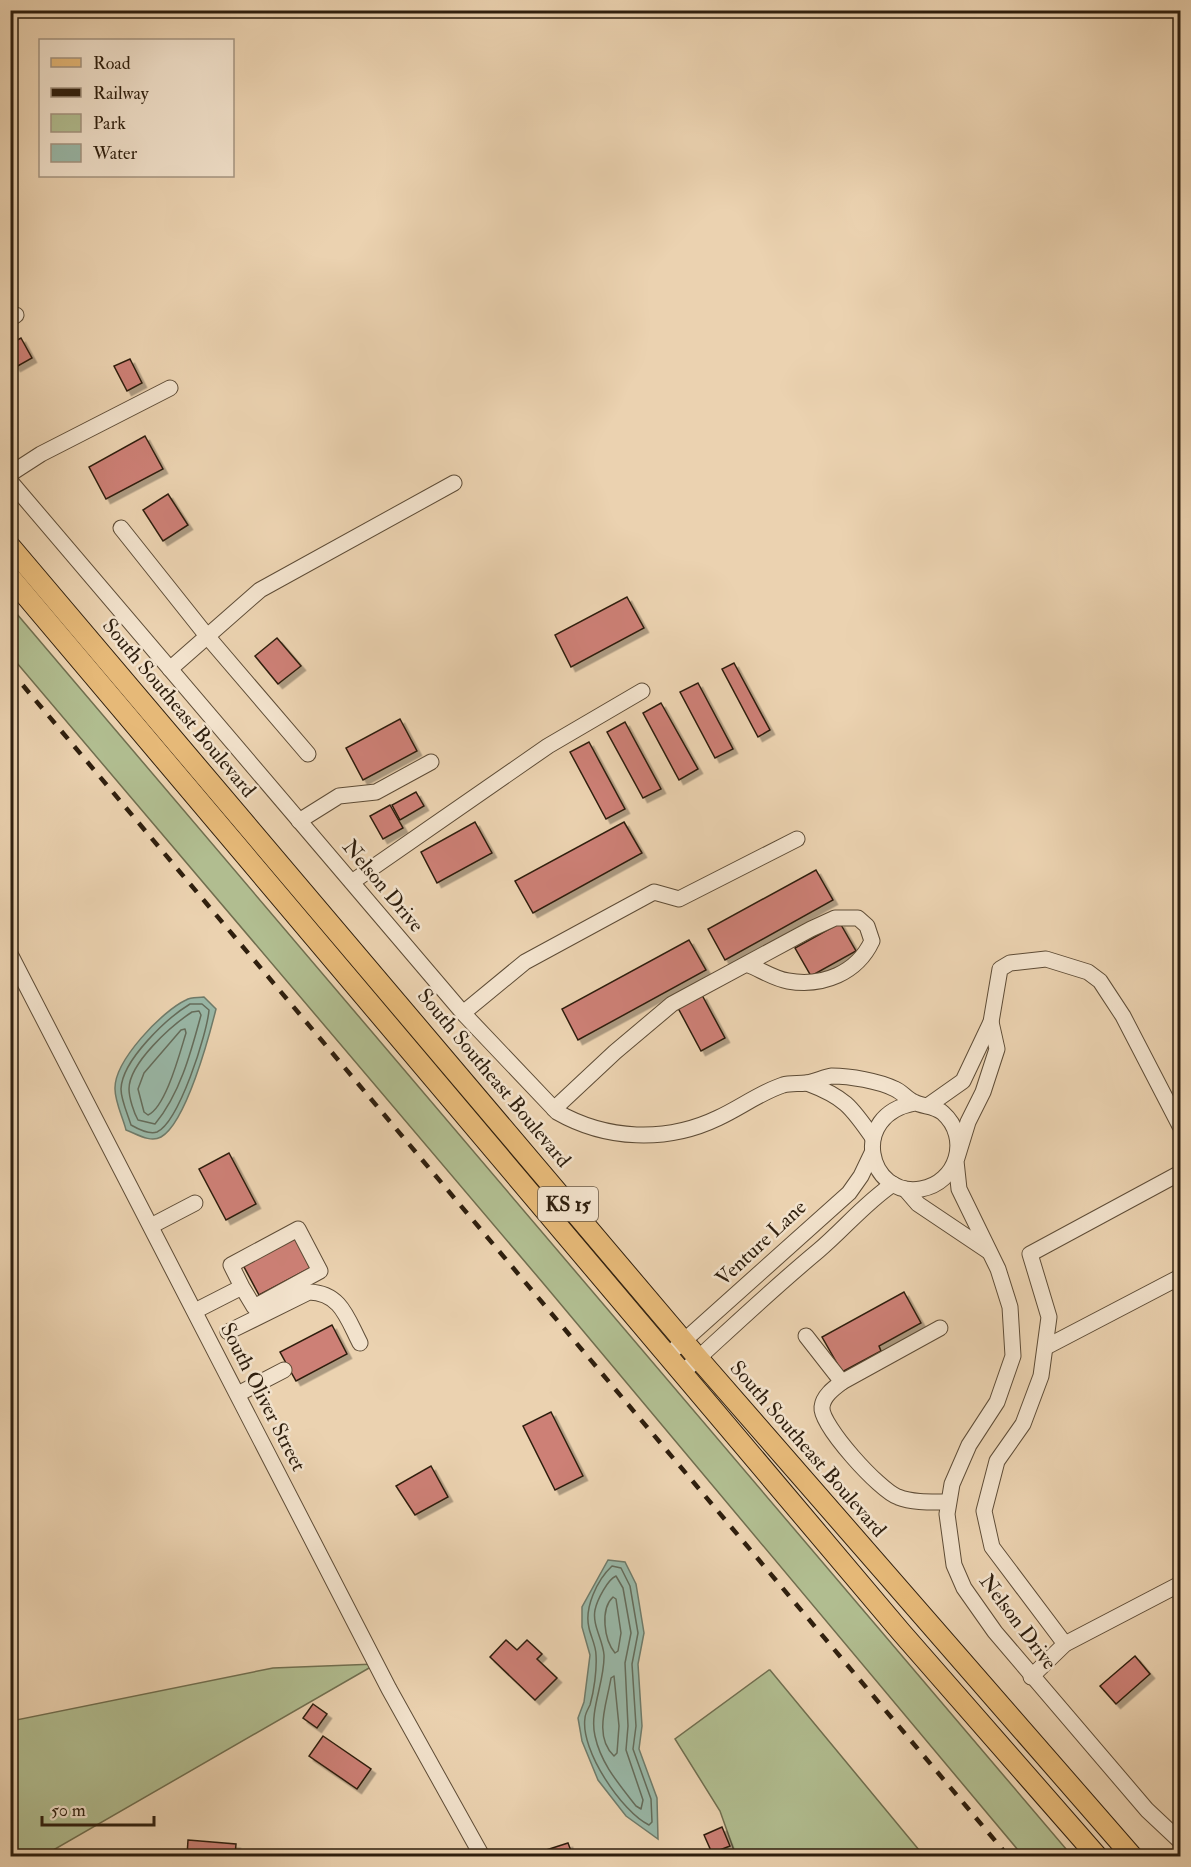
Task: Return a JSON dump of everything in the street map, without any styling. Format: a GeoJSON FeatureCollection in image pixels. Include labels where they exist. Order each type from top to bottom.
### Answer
{"type":"FeatureCollection","features":[{"type":"Feature","properties":{"kind":"main road","name":"South Southeast Boulevard"},"geometry":{"type":"LineString","coordinates":[[10,546],[698,1358],[1132,1857]]}},
{"type":"Feature","properties":{"kind":"main road","name":"KS 15"},"geometry":{"type":"LineString","coordinates":[[10,577],[667,1356],[1097,1857]]}},
{"type":"Feature","properties":{"kind":"street"},"geometry":{"type":"LineString","coordinates":[[10,474],[41,454],[170,388]]}},
{"type":"Feature","properties":{"kind":"street","name":"Nelson Drive"},"geometry":{"type":"LineString","coordinates":[[10,481],[463,1013],[554,1109],[576,1123],[600,1131],[655,1136],[715,1120],[784,1085],[807,1083],[832,1076],[858,1079],[895,1089],[922,1104]]}},
{"type":"Feature","properties":{"kind":"street"},"geometry":{"type":"LineString","coordinates":[[170,669],[260,590],[454,483]]}},
{"type":"Feature","properties":{"kind":"street"},"geometry":{"type":"LineString","coordinates":[[121,528],[207,636],[308,754]]}},
{"type":"Feature","properties":{"kind":"street"},"geometry":{"type":"LineString","coordinates":[[352,882],[548,746],[642,691]]}},
{"type":"Feature","properties":{"kind":"street"},"geometry":{"type":"LineString","coordinates":[[299,821],[339,796],[376,792],[431,762]]}},
{"type":"Feature","properties":{"kind":"street"},"geometry":{"type":"LineString","coordinates":[[463,1013],[525,962],[654,892],[679,899],[797,839]]}},
{"type":"Feature","properties":{"kind":"street"},"geometry":{"type":"LineString","coordinates":[[554,1109],[615,1052],[672,1004],[835,918],[858,918],[867,926],[872,941],[864,958],[844,973],[815,981],[787,981],[748,964]]}},
{"type":"Feature","properties":{"kind":"street","name":"South Oliver Street"},"geometry":{"type":"LineString","coordinates":[[10,954],[395,1700],[482,1857]]}},
{"type":"Feature","properties":{"kind":"street"},"geometry":{"type":"LineString","coordinates":[[872,1145],[878,1124],[888,1113],[900,1106],[922,1104],[963,1081],[991,1022],[1000,969],[1010,963],[1046,959],[1088,972],[1108,990],[1180,1126]]}},
{"type":"Feature","properties":{"kind":"street"},"geometry":{"type":"LineString","coordinates":[[807,1083],[828,1091],[854,1109],[872,1145],[883,1175],[899,1186],[930,1187],[950,1173],[968,1122],[982,1092],[997,1049],[991,1022]]}},
{"type":"Feature","properties":{"kind":"street"},"geometry":{"type":"LineString","coordinates":[[922,1104],[941,1111],[951,1121],[957,1134],[959,1148],[956,1161]]}},
{"type":"Feature","properties":{"kind":"street","name":"Venture Lane"},"geometry":{"type":"LineString","coordinates":[[667,1356],[849,1193],[861,1176],[872,1145]]}},
{"type":"Feature","properties":{"kind":"street","name":"Nelson Drive"},"geometry":{"type":"LineString","coordinates":[[956,1161],[959,1189],[998,1269],[1010,1307],[1013,1356],[997,1402],[969,1445],[958,1467],[948,1502],[952,1556],[964,1588],[978,1610],[1032,1677],[1147,1810],[1180,1841]]}},
{"type":"Feature","properties":{"kind":"street"},"geometry":{"type":"LineString","coordinates":[[1065,1644],[992,1547],[986,1531],[984,1511],[997,1461],[1023,1424],[1035,1398],[1046,1347],[1049,1317],[1030,1254],[1180,1173]]}},
{"type":"Feature","properties":{"kind":"street","name":"Nelson Drive"},"geometry":{"type":"LineString","coordinates":[[899,1186],[918,1204],[941,1217],[989,1252]]}},
{"type":"Feature","properties":{"kind":"street","name":"Venture Lane"},"geometry":{"type":"LineString","coordinates":[[682,1373],[790,1272],[840,1231],[866,1204],[899,1186]]}},
{"type":"Feature","properties":{"kind":"street"},"geometry":{"type":"LineString","coordinates":[[151,1226],[195,1203]]}},
{"type":"Feature","properties":{"kind":"street"},"geometry":{"type":"LineString","coordinates":[[228,1332],[254,1307],[320,1271],[298,1229],[231,1265],[254,1307]]}},
{"type":"Feature","properties":{"kind":"street"},"geometry":{"type":"LineString","coordinates":[[1046,1347],[1180,1277]]}},
{"type":"Feature","properties":{"kind":"street"},"geometry":{"type":"LineString","coordinates":[[195,1311],[242,1287]]}},
{"type":"Feature","properties":{"kind":"street"},"geometry":{"type":"LineString","coordinates":[[211,1343],[228,1332],[309,1292],[321,1292],[335,1298],[360,1343]]}},
{"type":"Feature","properties":{"kind":"street"},"geometry":{"type":"LineString","coordinates":[[940,1328],[842,1382],[825,1398],[822,1408],[826,1421],[863,1468],[887,1491],[897,1497],[948,1502]]}},
{"type":"Feature","properties":{"kind":"street"},"geometry":{"type":"LineString","coordinates":[[806,1336],[842,1382]]}},
{"type":"Feature","properties":{"kind":"street"},"geometry":{"type":"LineString","coordinates":[[238,1394],[284,1370]]}},
{"type":"Feature","properties":{"kind":"street"},"geometry":{"type":"LineString","coordinates":[[1032,1677],[1065,1644],[1180,1584]]}},
{"type":"Feature","properties":{"kind":"green space"},"geometry":{"type":"Polygon","coordinates":[[[11,607],[1072,1856],[1023,1856],[543,1283],[11,656],[11,607]]]}},
{"type":"Feature","properties":{"kind":"green space"},"geometry":{"type":"Polygon","coordinates":[[[376,1664],[43,1856],[11,1856],[11,1721],[273,1668],[376,1664]]]}},
{"type":"Feature","properties":{"kind":"green space"},"geometry":{"type":"Polygon","coordinates":[[[769,1670],[924,1856],[736,1856],[720,1811],[675,1739],[769,1670]]]}},
{"type":"Feature","properties":{"kind":"water"},"geometry":{"type":"Polygon","coordinates":[[[204,997],[216,1009],[195,1078],[179,1115],[170,1129],[157,1139],[126,1130],[115,1094],[117,1078],[122,1065],[141,1038],[165,1015],[188,999],[204,997]]]}},
{"type":"Feature","properties":{"kind":"water"},"geometry":{"type":"Polygon","coordinates":[[[608,1560],[625,1562],[636,1584],[644,1633],[638,1664],[642,1726],[639,1749],[657,1798],[658,1839],[626,1816],[598,1780],[582,1741],[578,1718],[584,1702],[590,1655],[582,1627],[582,1607],[608,1560]]]}},
{"type":"Feature","properties":{"kind":"building"},"geometry":{"type":"Polygon","coordinates":[[[21,338],[32,358],[16,367],[10,358],[10,344],[21,338]]]}},
{"type":"Feature","properties":{"kind":"building"},"geometry":{"type":"Polygon","coordinates":[[[130,359],[142,383],[127,391],[114,366],[130,359]]]}},
{"type":"Feature","properties":{"kind":"building"},"geometry":{"type":"Polygon","coordinates":[[[145,436],[163,469],[106,499],[89,467],[145,436]]]}},
{"type":"Feature","properties":{"kind":"building"},"geometry":{"type":"Polygon","coordinates":[[[168,494],[188,525],[163,541],[143,510],[168,494]]]}},
{"type":"Feature","properties":{"kind":"building"},"geometry":{"type":"Polygon","coordinates":[[[627,597],[644,628],[571,667],[555,635],[627,597]]]}},
{"type":"Feature","properties":{"kind":"building"},"geometry":{"type":"Polygon","coordinates":[[[277,638],[301,666],[278,684],[255,656],[277,638]]]}},
{"type":"Feature","properties":{"kind":"building"},"geometry":{"type":"Polygon","coordinates":[[[734,663],[770,730],[758,737],[722,669],[734,663]]]}},
{"type":"Feature","properties":{"kind":"building"},"geometry":{"type":"Polygon","coordinates":[[[698,683],[733,749],[715,758],[680,692],[698,683]]]}},
{"type":"Feature","properties":{"kind":"building"},"geometry":{"type":"Polygon","coordinates":[[[661,703],[698,769],[679,780],[643,713],[661,703]]]}},
{"type":"Feature","properties":{"kind":"building"},"geometry":{"type":"Polygon","coordinates":[[[400,719],[417,751],[363,780],[346,748],[400,719]]]}},
{"type":"Feature","properties":{"kind":"building"},"geometry":{"type":"Polygon","coordinates":[[[625,722],[661,789],[643,798],[607,732],[625,722]]]}},
{"type":"Feature","properties":{"kind":"building"},"geometry":{"type":"Polygon","coordinates":[[[589,742],[625,809],[606,819],[570,752],[589,742]]]}},
{"type":"Feature","properties":{"kind":"building"},"geometry":{"type":"Polygon","coordinates":[[[416,792],[424,806],[400,820],[392,805],[416,792]]]}},
{"type":"Feature","properties":{"kind":"building"},"geometry":{"type":"Polygon","coordinates":[[[390,805],[403,828],[383,839],[370,816],[390,805]]]}},
{"type":"Feature","properties":{"kind":"building"},"geometry":{"type":"Polygon","coordinates":[[[475,822],[492,853],[437,883],[421,852],[475,822]]]}},
{"type":"Feature","properties":{"kind":"building"},"geometry":{"type":"Polygon","coordinates":[[[624,822],[642,853],[533,913],[515,881],[624,822]]]}},
{"type":"Feature","properties":{"kind":"building"},"geometry":{"type":"Polygon","coordinates":[[[816,870],[833,900],[725,960],[708,929],[816,870]]]}},
{"type":"Feature","properties":{"kind":"building"},"geometry":{"type":"Polygon","coordinates":[[[840,923],[856,951],[811,976],[795,948],[840,923]]]}},
{"type":"Feature","properties":{"kind":"building"},"geometry":{"type":"Polygon","coordinates":[[[689,940],[706,970],[578,1040],[562,1009],[689,940]]]}},
{"type":"Feature","properties":{"kind":"building"},"geometry":{"type":"Polygon","coordinates":[[[702,995],[725,1038],[701,1051],[678,1008],[702,995]]]}},
{"type":"Feature","properties":{"kind":"building"},"geometry":{"type":"Polygon","coordinates":[[[229,1153],[256,1204],[226,1220],[199,1169],[229,1153]]]}},
{"type":"Feature","properties":{"kind":"building"},"geometry":{"type":"Polygon","coordinates":[[[295,1238],[310,1268],[259,1295],[243,1265],[295,1238]]]}},
{"type":"Feature","properties":{"kind":"building"},"geometry":{"type":"Polygon","coordinates":[[[904,1292],[921,1323],[879,1346],[881,1351],[842,1372],[822,1337],[904,1292]]]}},
{"type":"Feature","properties":{"kind":"building"},"geometry":{"type":"Polygon","coordinates":[[[332,1325],[347,1354],[296,1381],[280,1352],[332,1325]]]}},
{"type":"Feature","properties":{"kind":"building"},"geometry":{"type":"Polygon","coordinates":[[[551,1412],[583,1476],[555,1490],[523,1426],[551,1412]]]}},
{"type":"Feature","properties":{"kind":"building"},"geometry":{"type":"Polygon","coordinates":[[[431,1466],[448,1497],[415,1515],[396,1486],[431,1466]]]}},
{"type":"Feature","properties":{"kind":"building"},"geometry":{"type":"Polygon","coordinates":[[[506,1640],[517,1650],[527,1640],[542,1654],[537,1659],[557,1678],[535,1700],[490,1657],[506,1640]]]}},
{"type":"Feature","properties":{"kind":"building"},"geometry":{"type":"Polygon","coordinates":[[[1135,1656],[1150,1674],[1116,1704],[1100,1686],[1135,1656]]]}},
{"type":"Feature","properties":{"kind":"building"},"geometry":{"type":"Polygon","coordinates":[[[313,1704],[327,1714],[317,1728],[303,1718],[313,1704]]]}},
{"type":"Feature","properties":{"kind":"building"},"geometry":{"type":"Polygon","coordinates":[[[323,1736],[371,1769],[357,1789],[309,1756],[323,1736]]]}},
{"type":"Feature","properties":{"kind":"building"},"geometry":{"type":"Polygon","coordinates":[[[722,1827],[730,1846],[712,1853],[704,1835],[722,1827]]]}},
{"type":"Feature","properties":{"kind":"building"},"geometry":{"type":"Polygon","coordinates":[[[188,1840],[236,1844],[235,1856],[187,1856],[188,1840]]]}},
{"type":"Feature","properties":{"kind":"building"},"geometry":{"type":"Polygon","coordinates":[[[568,1843],[573,1856],[542,1856],[540,1852],[568,1843]]]}},
{"type":"Feature","properties":{"kind":"railway"},"geometry":{"type":"LineString","coordinates":[[10,670],[1008,1856]]}}]}
